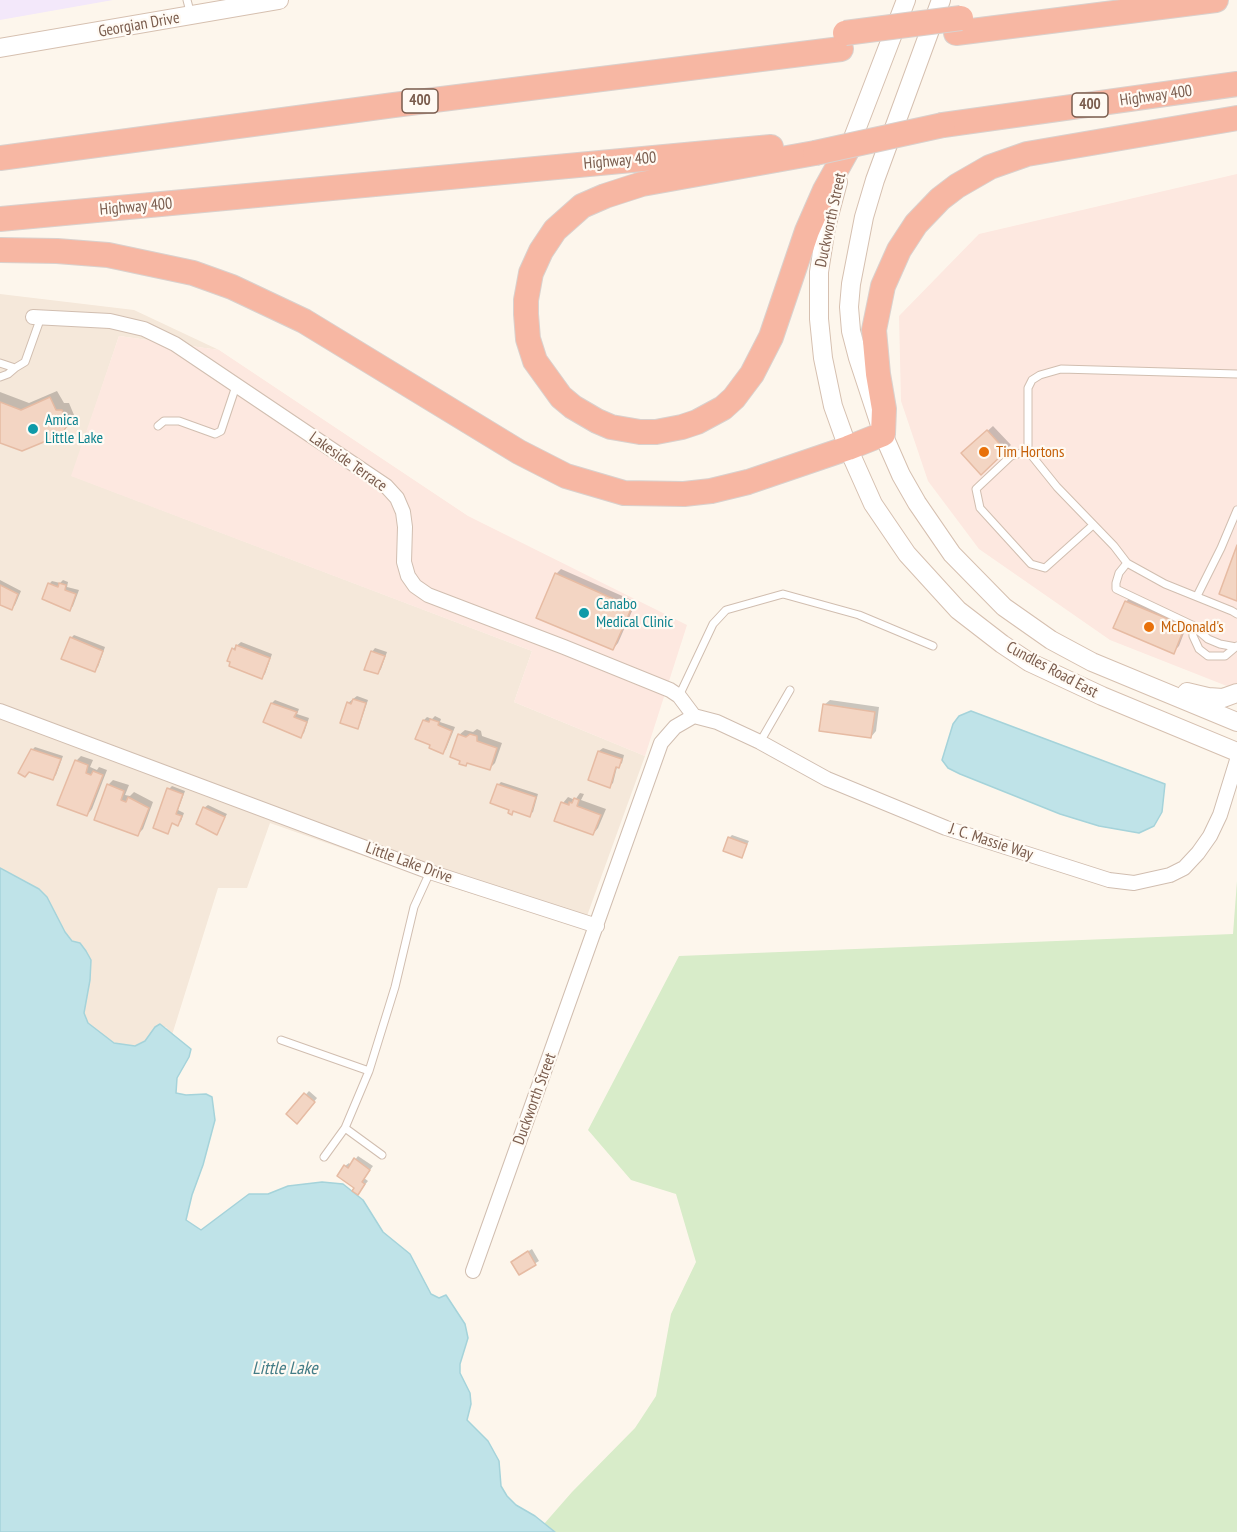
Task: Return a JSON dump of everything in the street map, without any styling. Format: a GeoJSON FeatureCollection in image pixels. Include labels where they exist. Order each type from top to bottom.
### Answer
{"type":"FeatureCollection","features":[{"type":"Feature","properties":{"kind":"highway"},"geometry":{"type":"LineString","coordinates":[[958,25],[1081,0]]}},
{"type":"Feature","properties":{"kind":"highway","name":"400"},"geometry":{"type":"LineString","coordinates":[[0,158],[958,25],[1216,0]]}},
{"type":"Feature","properties":{"kind":"highway","name":"Highway 400"},"geometry":{"type":"LineString","coordinates":[[0,219],[763,148],[817,146],[943,125],[1237,84]]}},
{"type":"Feature","properties":{"kind":"highway"},"geometry":{"type":"LineString","coordinates":[[0,250],[108,255],[194,273],[232,287],[304,321],[542,465],[566,476],[624,493],[674,495],[711,491],[748,482],[883,434],[884,409],[874,342],[877,307],[883,286],[902,245],[916,224],[940,200],[974,176],[1017,157],[1047,150],[1237,118]]}},
{"type":"Feature","properties":{"kind":"highway"},"geometry":{"type":"LineString","coordinates":[[817,146],[642,184],[582,206],[555,230],[541,251],[531,273],[526,314],[528,339],[535,361],[561,397],[597,421],[611,427],[640,432],[682,428],[723,408],[752,375],[771,337],[807,231],[825,190],[849,147]]}},
{"type":"Feature","properties":{"kind":"main road","name":"Georgian Drive"},"geometry":{"type":"LineString","coordinates":[[0,48],[189,8],[279,0]]}},
{"type":"Feature","properties":{"kind":"main road","name":"Duckworth Street"},"geometry":{"type":"LineString","coordinates":[[848,448],[833,406],[823,358],[818,292],[824,240],[849,147],[906,0]]}},
{"type":"Feature","properties":{"kind":"main road","name":"Duckworth Street"},"geometry":{"type":"LineString","coordinates":[[883,434],[851,331],[849,307],[851,284],[874,180],[941,0]]}},
{"type":"Feature","properties":{"kind":"main road","name":"Cundles Road East"},"geometry":{"type":"LineString","coordinates":[[883,434],[916,503],[962,566],[1004,607],[1051,640],[1082,656],[1237,722]]}},
{"type":"Feature","properties":{"kind":"main road","name":"Cundles Road East"},"geometry":{"type":"LineString","coordinates":[[848,448],[873,504],[907,554],[958,610],[976,625],[1029,662],[1059,677],[1237,752]]}},
{"type":"Feature","properties":{"kind":"main road"},"geometry":{"type":"LineString","coordinates":[[1144,683],[1208,697],[1223,698],[1237,693]]}},
{"type":"Feature","properties":{"kind":"street","name":"Lakeside Terrace"},"geometry":{"type":"LineString","coordinates":[[37,317],[110,321],[144,328],[175,344],[386,486],[398,498],[405,527],[405,562],[408,576],[415,586],[428,595],[670,690],[679,696],[694,716]]}},
{"type":"Feature","properties":{"kind":"street","name":"Little Lake Drive"},"geometry":{"type":"LineString","coordinates":[[0,711],[430,872],[597,926]]}},
{"type":"Feature","properties":{"kind":"street","name":"J. C. Massie Way"},"geometry":{"type":"LineString","coordinates":[[694,716],[717,722],[760,742],[826,779],[946,828],[1109,880],[1134,884],[1170,875],[1184,868],[1198,853],[1210,836],[1220,815],[1237,760]]}},
{"type":"Feature","properties":{"kind":"street"},"geometry":{"type":"LineString","coordinates":[[597,926],[662,743],[675,727],[694,716]]}},
{"type":"Feature","properties":{"kind":"street","name":"Duckworth Street"},"geometry":{"type":"LineString","coordinates":[[472,1271],[597,926]]}},
{"type":"Feature","properties":{"kind":"lane"},"geometry":{"type":"LineString","coordinates":[[0,376],[8,374],[25,362],[37,317]]}},
{"type":"Feature","properties":{"kind":"lane"},"geometry":{"type":"LineString","coordinates":[[0,363],[15,368]]}},
{"type":"Feature","properties":{"kind":"lane"},"geometry":{"type":"LineString","coordinates":[[1237,374],[1061,369],[1040,375],[1032,380],[1028,388],[1028,451],[1127,563],[1165,584],[1237,614]]}},
{"type":"Feature","properties":{"kind":"lane"},"geometry":{"type":"LineString","coordinates":[[158,426],[164,421],[179,421],[215,434],[221,431],[236,386]]}},
{"type":"Feature","properties":{"kind":"lane"},"geometry":{"type":"LineString","coordinates":[[1028,451],[1011,456],[976,489],[980,508],[1031,564],[1045,568],[1094,525]]}},
{"type":"Feature","properties":{"kind":"lane"},"geometry":{"type":"LineString","coordinates":[[1197,596],[1237,510]]}},
{"type":"Feature","properties":{"kind":"lane"},"geometry":{"type":"LineString","coordinates":[[1127,563],[1119,573],[1116,589],[1192,625],[1208,639],[1235,645],[1225,656],[1208,656],[1199,649],[1193,636],[1192,625]]}},
{"type":"Feature","properties":{"kind":"lane"},"geometry":{"type":"LineString","coordinates":[[679,696],[713,624],[726,610],[783,594],[859,615],[933,646]]}},
{"type":"Feature","properties":{"kind":"lane"},"geometry":{"type":"LineString","coordinates":[[760,742],[790,690]]}},
{"type":"Feature","properties":{"kind":"lane"},"geometry":{"type":"LineString","coordinates":[[324,1157],[345,1128],[369,1071],[394,987],[414,907],[430,872]]}},
{"type":"Feature","properties":{"kind":"lane"},"geometry":{"type":"LineString","coordinates":[[281,1040],[369,1071]]}},
{"type":"Feature","properties":{"kind":"lane"},"geometry":{"type":"LineString","coordinates":[[345,1128],[382,1155]]}},
{"type":"Feature","properties":{"kind":"shaded area"},"geometry":{"type":"Polygon","coordinates":[[[0,0],[113,0],[0,20],[0,0]]]}},
{"type":"Feature","properties":{"kind":"shaded area"},"geometry":{"type":"Polygon","coordinates":[[[1237,174],[1237,690],[1110,640],[979,549],[928,481],[901,401],[899,316],[979,234],[1237,174]]]}},
{"type":"Feature","properties":{"kind":"shaded area"},"geometry":{"type":"Polygon","coordinates":[[[0,294],[134,310],[219,350],[119,336],[72,476],[532,651],[514,702],[645,756],[583,927],[460,890],[270,823],[247,888],[218,888],[172,1035],[166,1027],[155,1027],[145,1042],[135,1046],[122,1045],[114,1043],[88,1023],[84,1014],[91,961],[65,932],[47,897],[27,882],[0,868],[0,294]]]}},
{"type":"Feature","properties":{"kind":"shaded area"},"geometry":{"type":"Polygon","coordinates":[[[119,336],[219,350],[468,516],[687,625],[645,756],[514,702],[532,651],[71,476],[119,336]]]}},
{"type":"Feature","properties":{"kind":"green space"},"geometry":{"type":"Polygon","coordinates":[[[1237,881],[1237,1532],[555,1532],[544,1524],[635,1428],[656,1396],[671,1314],[696,1262],[676,1194],[631,1180],[588,1130],[679,956],[1233,934],[1237,881]]]}},
{"type":"Feature","properties":{"kind":"water"},"geometry":{"type":"Polygon","coordinates":[[[971,711],[1165,784],[1162,812],[1154,826],[1139,833],[1099,826],[1060,814],[948,768],[942,760],[953,724],[959,716],[971,711]]]}},
{"type":"Feature","properties":{"kind":"water","name":"Little Lake"},"geometry":{"type":"Polygon","coordinates":[[[0,868],[39,889],[47,897],[65,932],[72,941],[80,943],[86,951],[91,960],[84,1013],[88,1023],[114,1043],[135,1046],[145,1041],[160,1024],[191,1049],[177,1078],[176,1093],[206,1094],[212,1097],[215,1120],[186,1220],[201,1230],[249,1194],[268,1194],[288,1186],[322,1182],[343,1184],[363,1200],[383,1232],[410,1254],[431,1294],[439,1298],[446,1295],[465,1324],[468,1338],[460,1364],[460,1373],[470,1393],[471,1404],[467,1420],[488,1441],[499,1461],[501,1486],[507,1496],[555,1532],[0,1532],[0,868]]]}},
{"type":"Feature","properties":{"kind":"building","name":"Amica Little Lake"},"geometry":{"type":"Polygon","coordinates":[[[50,397],[56,410],[62,410],[67,424],[63,434],[22,451],[0,443],[0,402],[21,410],[50,397]]]}},
{"type":"Feature","properties":{"kind":"building","name":"Tim Hortons"},"geometry":{"type":"Polygon","coordinates":[[[987,430],[1006,451],[981,475],[961,453],[987,430]]]}},
{"type":"Feature","properties":{"kind":"building"},"geometry":{"type":"Polygon","coordinates":[[[1237,545],[1237,601],[1219,594],[1237,545]]]}},
{"type":"Feature","properties":{"kind":"building","name":"Canabo Medical Clinic"},"geometry":{"type":"Polygon","coordinates":[[[555,573],[632,607],[613,650],[536,618],[555,573]]]}},
{"type":"Feature","properties":{"kind":"building"},"geometry":{"type":"Polygon","coordinates":[[[48,583],[58,587],[59,583],[66,585],[65,590],[76,594],[70,611],[42,599],[48,583]]]}},
{"type":"Feature","properties":{"kind":"building"},"geometry":{"type":"Polygon","coordinates":[[[0,585],[18,594],[12,610],[0,605],[0,585]]]}},
{"type":"Feature","properties":{"kind":"building","name":"McDonald's"},"geometry":{"type":"Polygon","coordinates":[[[1125,601],[1185,626],[1174,654],[1113,628],[1125,601]]]}},
{"type":"Feature","properties":{"kind":"building"},"geometry":{"type":"Polygon","coordinates":[[[70,637],[103,651],[95,672],[61,659],[70,637]]]}},
{"type":"Feature","properties":{"kind":"building"},"geometry":{"type":"Polygon","coordinates":[[[236,645],[270,658],[262,679],[229,666],[230,662],[227,661],[232,648],[235,650],[236,645]]]}},
{"type":"Feature","properties":{"kind":"building"},"geometry":{"type":"Polygon","coordinates":[[[371,651],[385,656],[378,674],[364,670],[371,651]]]}},
{"type":"Feature","properties":{"kind":"building"},"geometry":{"type":"Polygon","coordinates":[[[353,699],[366,703],[358,729],[340,723],[347,702],[351,704],[353,699]]]}},
{"type":"Feature","properties":{"kind":"building"},"geometry":{"type":"Polygon","coordinates":[[[271,703],[297,712],[294,717],[307,722],[301,738],[263,722],[271,703]]]}},
{"type":"Feature","properties":{"kind":"building"},"geometry":{"type":"Polygon","coordinates":[[[823,704],[875,712],[871,738],[819,731],[823,704]]]}},
{"type":"Feature","properties":{"kind":"building"},"geometry":{"type":"Polygon","coordinates":[[[430,719],[452,731],[443,754],[415,739],[423,720],[429,722],[430,719]]]}},
{"type":"Feature","properties":{"kind":"building"},"geometry":{"type":"Polygon","coordinates":[[[458,734],[466,737],[470,734],[477,736],[477,741],[497,748],[490,770],[467,763],[466,766],[459,764],[460,761],[450,757],[458,734]]]}},
{"type":"Feature","properties":{"kind":"building"},"geometry":{"type":"Polygon","coordinates":[[[31,749],[61,759],[53,780],[29,772],[25,777],[18,773],[31,749]]]}},
{"type":"Feature","properties":{"kind":"building"},"geometry":{"type":"Polygon","coordinates":[[[598,751],[622,759],[619,768],[616,767],[610,788],[588,780],[598,751]]]}},
{"type":"Feature","properties":{"kind":"building"},"geometry":{"type":"Polygon","coordinates":[[[75,760],[88,765],[86,773],[91,775],[93,771],[103,775],[87,816],[57,805],[75,760]]]}},
{"type":"Feature","properties":{"kind":"building"},"geometry":{"type":"Polygon","coordinates":[[[107,784],[124,791],[121,800],[126,802],[128,797],[149,808],[138,836],[94,820],[107,784]]]}},
{"type":"Feature","properties":{"kind":"building"},"geometry":{"type":"Polygon","coordinates":[[[497,784],[536,797],[530,817],[513,811],[512,815],[508,813],[509,810],[490,803],[497,784]]]}},
{"type":"Feature","properties":{"kind":"building"},"geometry":{"type":"Polygon","coordinates":[[[167,788],[183,794],[176,814],[182,816],[178,826],[172,823],[168,834],[153,828],[167,788]]]}},
{"type":"Feature","properties":{"kind":"building"},"geometry":{"type":"Polygon","coordinates":[[[574,798],[579,800],[577,806],[601,815],[593,835],[554,821],[561,802],[569,805],[574,798]]]}},
{"type":"Feature","properties":{"kind":"building"},"geometry":{"type":"Polygon","coordinates":[[[203,807],[225,817],[217,835],[196,824],[203,807]]]}},
{"type":"Feature","properties":{"kind":"building"},"geometry":{"type":"Polygon","coordinates":[[[728,837],[747,844],[742,858],[723,851],[728,837]]]}},
{"type":"Feature","properties":{"kind":"building"},"geometry":{"type":"Polygon","coordinates":[[[304,1093],[315,1102],[297,1124],[286,1114],[304,1093]]]}},
{"type":"Feature","properties":{"kind":"building"},"geometry":{"type":"Polygon","coordinates":[[[354,1158],[370,1170],[362,1182],[365,1184],[358,1195],[352,1191],[354,1188],[337,1176],[344,1165],[348,1168],[354,1158]]]}},
{"type":"Feature","properties":{"kind":"building"},"geometry":{"type":"Polygon","coordinates":[[[528,1251],[536,1265],[519,1275],[511,1262],[528,1251]]]}},
{"type":"Feature","properties":{"kind":"place","name":"Amica Little Lake"},"geometry":{"type":"Point","coordinates":[33,429]}},
{"type":"Feature","properties":{"kind":"place","name":"Tim Hortons"},"geometry":{"type":"Point","coordinates":[984,452]}},
{"type":"Feature","properties":{"kind":"place","name":"Canabo Medical Clinic"},"geometry":{"type":"Point","coordinates":[584,613]}},
{"type":"Feature","properties":{"kind":"place","name":"McDonald's"},"geometry":{"type":"Point","coordinates":[1149,627]}}]}
